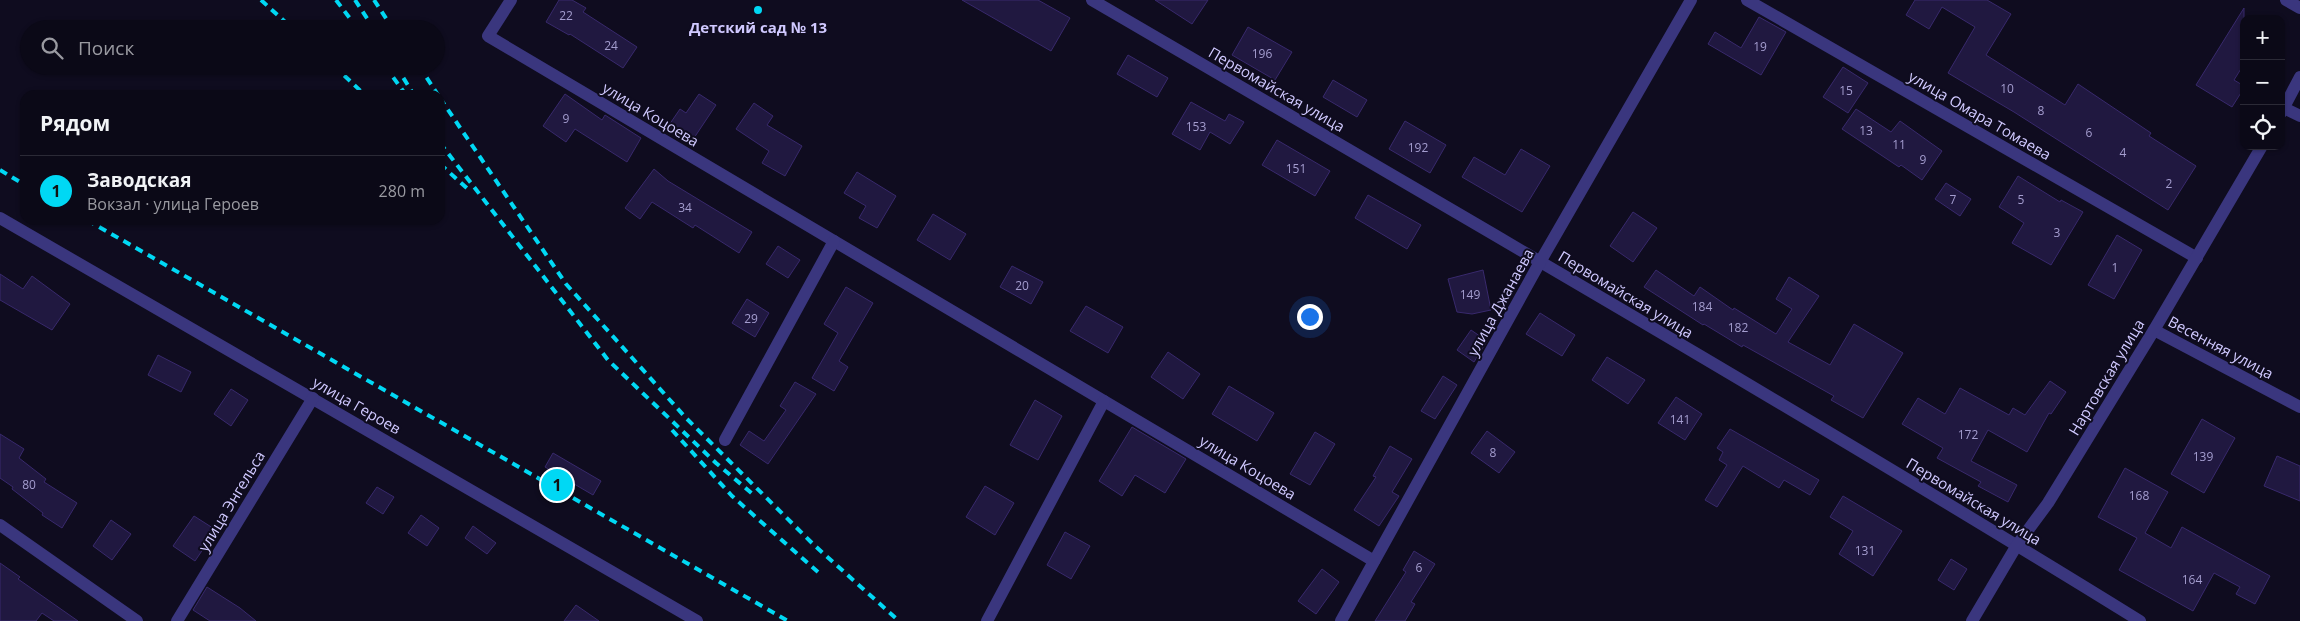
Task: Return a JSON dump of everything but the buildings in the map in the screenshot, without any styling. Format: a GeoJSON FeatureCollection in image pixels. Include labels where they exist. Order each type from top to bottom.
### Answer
{"type":"FeatureCollection","features":[{"type":"Feature","properties":{"kind":"street","name":"улица Коцоева"},"geometry":{"type":"LineString","coordinates":[[510,0],[488,36],[1374,561]]}},
{"type":"Feature","properties":{"kind":"street","name":"Первомайская улица"},"geometry":{"type":"LineString","coordinates":[[1092,0],[1540,262],[2017,545],[2140,621]]}},
{"type":"Feature","properties":{"kind":"street","name":"улица Джанаева"},"geometry":{"type":"LineString","coordinates":[[1341,621],[1540,262],[1690,0]]}},
{"type":"Feature","properties":{"kind":"street","name":"улица Омара Томаева"},"geometry":{"type":"LineString","coordinates":[[1747,0],[2197,258]]}},
{"type":"Feature","properties":{"kind":"street"},"geometry":{"type":"LineString","coordinates":[[2286,0],[2300,8]]}},
{"type":"Feature","properties":{"kind":"street"},"geometry":{"type":"LineString","coordinates":[[2285,106],[2300,77]]}},
{"type":"Feature","properties":{"kind":"street"},"geometry":{"type":"LineString","coordinates":[[2285,111],[2300,116]]}},
{"type":"Feature","properties":{"kind":"street","name":"Нартовская улица"},"geometry":{"type":"LineString","coordinates":[[1972,621],[2017,545],[2048,503],[2154,330],[2260,150]]}},
{"type":"Feature","properties":{"kind":"street","name":"улица Героев"},"geometry":{"type":"LineString","coordinates":[[0,218],[697,621]]}},
{"type":"Feature","properties":{"kind":"street"},"geometry":{"type":"LineString","coordinates":[[725,440],[834,241]]}},
{"type":"Feature","properties":{"kind":"street","name":"Весенняя улица"},"geometry":{"type":"LineString","coordinates":[[2154,330],[2300,407]]}},
{"type":"Feature","properties":{"kind":"street","name":"улица Энгельса"},"geometry":{"type":"LineString","coordinates":[[177,621],[313,398]]}},
{"type":"Feature","properties":{"kind":"street"},"geometry":{"type":"LineString","coordinates":[[988,621],[1104,401]]}},
{"type":"Feature","properties":{"kind":"street"},"geometry":{"type":"LineString","coordinates":[[0,525],[137,621]]}},
{"type":"Feature","properties":{"kind":"railway"},"geometry":{"type":"LineString","coordinates":[[261,0],[283,20]]}},
{"type":"Feature","properties":{"kind":"railway"},"geometry":{"type":"LineString","coordinates":[[336,0],[351,20]]}},
{"type":"Feature","properties":{"kind":"railway"},"geometry":{"type":"LineString","coordinates":[[355,0],[368,20]]}},
{"type":"Feature","properties":{"kind":"railway"},"geometry":{"type":"LineString","coordinates":[[374,0],[387,20]]}},
{"type":"Feature","properties":{"kind":"railway"},"geometry":{"type":"LineString","coordinates":[[344,75],[360,90]]}},
{"type":"Feature","properties":{"kind":"railway"},"geometry":{"type":"LineString","coordinates":[[392,75],[402,90]]}},
{"type":"Feature","properties":{"kind":"railway"},"geometry":{"type":"LineString","coordinates":[[402,75],[411,90]]}},
{"type":"Feature","properties":{"kind":"railway"},"geometry":{"type":"LineString","coordinates":[[425,75],[435,90]]}},
{"type":"Feature","properties":{"kind":"railway"},"geometry":{"type":"LineString","coordinates":[[445,105],[566,284],[686,418],[814,545],[899,621]]}},
{"type":"Feature","properties":{"kind":"railway"},"geometry":{"type":"LineString","coordinates":[[445,149],[608,360],[716,463],[755,496]]}},
{"type":"Feature","properties":{"kind":"railway"},"geometry":{"type":"LineString","coordinates":[[445,168],[470,191]]}},
{"type":"Feature","properties":{"kind":"railway"},"geometry":{"type":"LineString","coordinates":[[0,170],[20,182]]}},
{"type":"Feature","properties":{"kind":"railway"},"geometry":{"type":"LineString","coordinates":[[96,225],[788,621]]}},
{"type":"Feature","properties":{"kind":"railway"},"geometry":{"type":"LineString","coordinates":[[672,430],[732,496],[819,573]]}},
{"type":"Feature","properties":{"kind":"place","name":"Детский сад № 13"},"geometry":{"type":"Point","coordinates":[758,10]}},
{"type":"Feature","properties":{"kind":"place","name":"Заводская"},"geometry":{"type":"Point","coordinates":[557,485]}}]}
